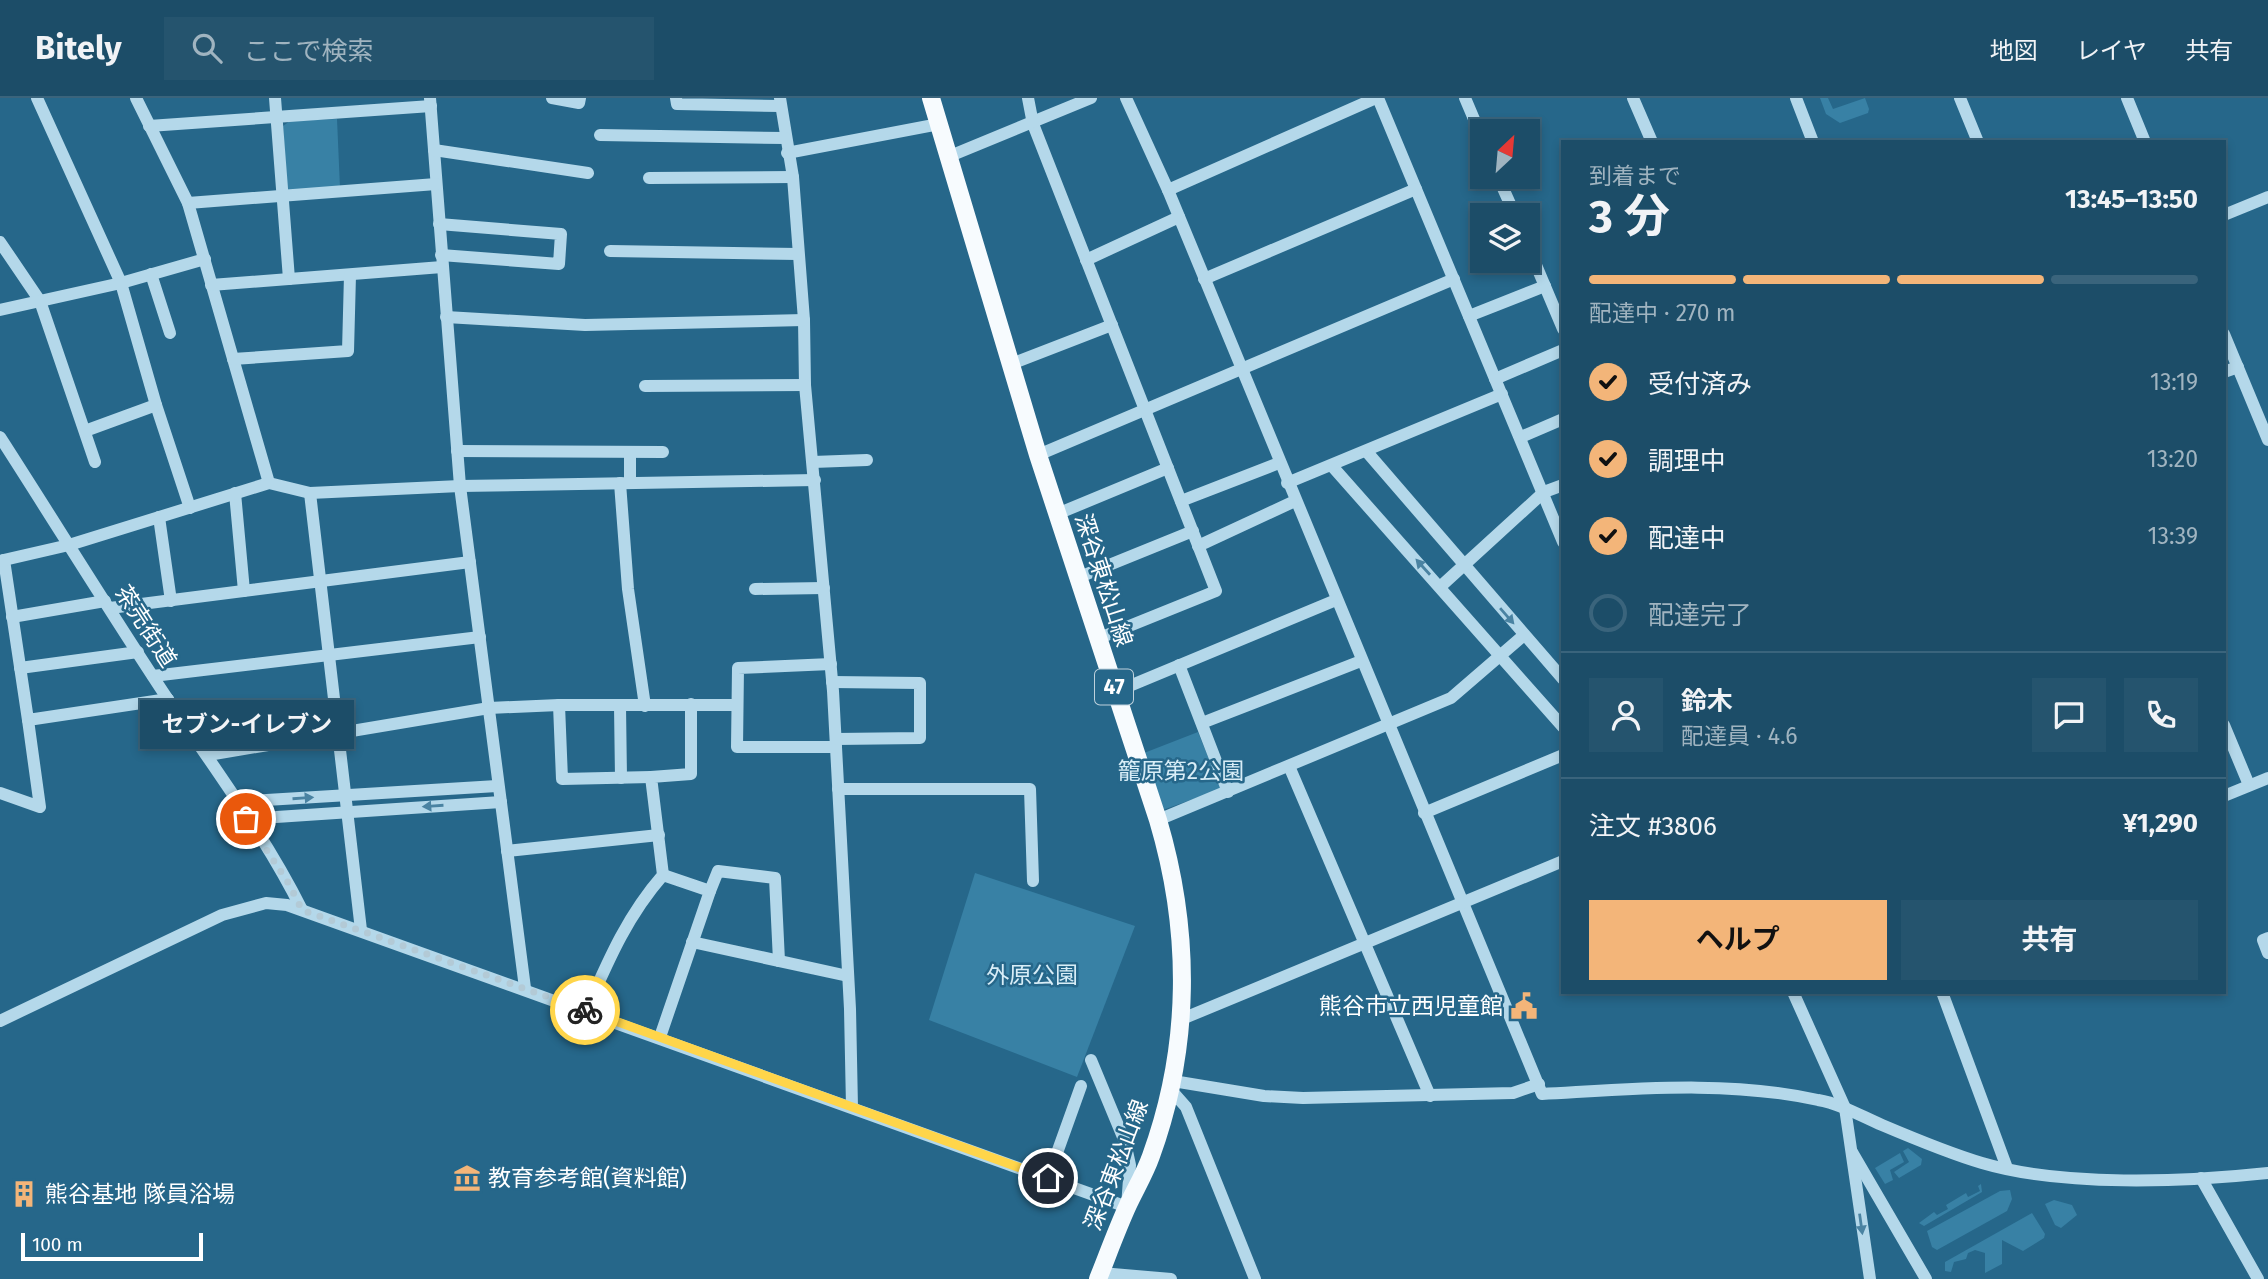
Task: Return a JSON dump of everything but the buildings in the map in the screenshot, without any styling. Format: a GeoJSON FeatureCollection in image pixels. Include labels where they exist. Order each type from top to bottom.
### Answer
{"type":"FeatureCollection","features":[{"type":"Feature","properties":{"kind":"main road","name":"深谷東松山線"},"geometry":{"type":"LineString","coordinates":[[931,98],[1038,455],[1158,820],[1168,853],[1180,918],[1182,1018],[1172,1086],[1151,1157],[1099,1276]]}},
{"type":"Feature","properties":{"kind":"street"},"geometry":{"type":"LineString","coordinates":[[37,98],[121,283],[156,405],[190,508]]}},
{"type":"Feature","properties":{"kind":"street"},"geometry":{"type":"LineString","coordinates":[[136,98],[188,204],[269,482]]}},
{"type":"Feature","properties":{"kind":"street"},"geometry":{"type":"LineString","coordinates":[[275,98],[289,279]]}},
{"type":"Feature","properties":{"kind":"street"},"geometry":{"type":"LineString","coordinates":[[552,98],[579,103],[580,98]]}},
{"type":"Feature","properties":{"kind":"street"},"geometry":{"type":"LineString","coordinates":[[676,98],[677,104],[780,102],[793,177],[804,320],[805,385],[831,664],[848,976],[852,1107]]}},
{"type":"Feature","properties":{"kind":"street"},"geometry":{"type":"LineString","coordinates":[[1028,98],[1033,124],[1216,591],[1097,639]]}},
{"type":"Feature","properties":{"kind":"street"},"geometry":{"type":"LineString","coordinates":[[950,156],[1091,98]]}},
{"type":"Feature","properties":{"kind":"street"},"geometry":{"type":"LineString","coordinates":[[1126,98],[1168,190],[1542,1094],[1723,1087],[1772,1091],[1845,1108],[1926,1144],[1984,1164],[2007,1168],[2058,1176],[2201,1178],[2268,1173]]}},
{"type":"Feature","properties":{"kind":"street"},"geometry":{"type":"LineString","coordinates":[[1168,190],[1377,98],[1561,537]]}},
{"type":"Feature","properties":{"kind":"street"},"geometry":{"type":"LineString","coordinates":[[1465,98],[1474,119]]}},
{"type":"Feature","properties":{"kind":"street"},"geometry":{"type":"LineString","coordinates":[[1633,98],[1650,140]]}},
{"type":"Feature","properties":{"kind":"street"},"geometry":{"type":"LineString","coordinates":[[1796,98],[1812,140]]}},
{"type":"Feature","properties":{"kind":"street"},"geometry":{"type":"LineString","coordinates":[[1960,98],[1977,140]]}},
{"type":"Feature","properties":{"kind":"street"},"geometry":{"type":"LineString","coordinates":[[2127,98],[2144,140]]}},
{"type":"Feature","properties":{"kind":"street"},"geometry":{"type":"LineString","coordinates":[[149,126],[278,119],[430,102],[460,486],[525,988]]}},
{"type":"Feature","properties":{"kind":"street"},"geometry":{"type":"LineString","coordinates":[[787,153],[939,124]]}},
{"type":"Feature","properties":{"kind":"street"},"geometry":{"type":"LineString","coordinates":[[600,135],[785,138]]}},
{"type":"Feature","properties":{"kind":"street"},"geometry":{"type":"LineString","coordinates":[[434,150],[588,173]]}},
{"type":"Feature","properties":{"kind":"street"},"geometry":{"type":"LineString","coordinates":[[649,178],[793,177]]}},
{"type":"Feature","properties":{"kind":"street"},"geometry":{"type":"LineString","coordinates":[[188,204],[436,184]]}},
{"type":"Feature","properties":{"kind":"street"},"geometry":{"type":"LineString","coordinates":[[1204,279],[1416,189]]}},
{"type":"Feature","properties":{"kind":"street"},"geometry":{"type":"LineString","coordinates":[[2226,214],[2268,197]]}},
{"type":"Feature","properties":{"kind":"street"},"geometry":{"type":"LineString","coordinates":[[1086,260],[1179,217]]}},
{"type":"Feature","properties":{"kind":"street"},"geometry":{"type":"LineString","coordinates":[[211,285],[350,275],[442,261],[559,264],[561,234],[439,224]]}},
{"type":"Feature","properties":{"kind":"street"},"geometry":{"type":"LineString","coordinates":[[0,242],[40,301],[95,462]]}},
{"type":"Feature","properties":{"kind":"street"},"geometry":{"type":"LineString","coordinates":[[610,251],[798,254]]}},
{"type":"Feature","properties":{"kind":"street"},"geometry":{"type":"LineString","coordinates":[[0,310],[121,283],[205,259]]}},
{"type":"Feature","properties":{"kind":"street"},"geometry":{"type":"LineString","coordinates":[[1539,273],[1561,324]]}},
{"type":"Feature","properties":{"kind":"street"},"geometry":{"type":"LineString","coordinates":[[151,274],[170,333]]}},
{"type":"Feature","properties":{"kind":"street"},"geometry":{"type":"LineString","coordinates":[[233,359],[348,351],[350,275]]}},
{"type":"Feature","properties":{"kind":"street"},"geometry":{"type":"LineString","coordinates":[[1038,455],[1454,279]]}},
{"type":"Feature","properties":{"kind":"street"},"geometry":{"type":"LineString","coordinates":[[1469,316],[1545,286]]}},
{"type":"Feature","properties":{"kind":"street"},"geometry":{"type":"LineString","coordinates":[[446,317],[585,325],[804,320]]}},
{"type":"Feature","properties":{"kind":"street"},"geometry":{"type":"LineString","coordinates":[[1011,364],[1112,325]]}},
{"type":"Feature","properties":{"kind":"street"},"geometry":{"type":"LineString","coordinates":[[2226,339],[2268,440]]}},
{"type":"Feature","properties":{"kind":"street"},"geometry":{"type":"LineString","coordinates":[[1495,379],[1561,351]]}},
{"type":"Feature","properties":{"kind":"street"},"geometry":{"type":"LineString","coordinates":[[2226,371],[2238,366]]}},
{"type":"Feature","properties":{"kind":"street"},"geometry":{"type":"LineString","coordinates":[[645,386],[805,385]]}},
{"type":"Feature","properties":{"kind":"street"},"geometry":{"type":"LineString","coordinates":[[1287,483],[1367,453],[1502,394]]}},
{"type":"Feature","properties":{"kind":"street"},"geometry":{"type":"LineString","coordinates":[[85,431],[156,405]]}},
{"type":"Feature","properties":{"kind":"street"},"geometry":{"type":"LineString","coordinates":[[1521,437],[1561,420]]}},
{"type":"Feature","properties":{"kind":"street","name":"茶売街道"},"geometry":{"type":"LineString","coordinates":[[0,437],[168,699],[208,755],[235,802],[289,884],[302,910]]}},
{"type":"Feature","properties":{"kind":"street"},"geometry":{"type":"LineString","coordinates":[[457,451],[663,452]]}},
{"type":"Feature","properties":{"kind":"street"},"geometry":{"type":"LineString","coordinates":[[631,452],[625,483],[628,589],[645,706]]}},
{"type":"Feature","properties":{"kind":"street"},"geometry":{"type":"LineString","coordinates":[[1367,453],[1561,677]]}},
{"type":"Feature","properties":{"kind":"street"},"geometry":{"type":"LineString","coordinates":[[813,462],[867,460]]}},
{"type":"Feature","properties":{"kind":"street"},"geometry":{"type":"LineString","coordinates":[[1181,501],[1279,463]]}},
{"type":"Feature","properties":{"kind":"street"},"geometry":{"type":"LineString","coordinates":[[1332,466],[1561,725]]}},
{"type":"Feature","properties":{"kind":"street"},"geometry":{"type":"LineString","coordinates":[[1057,514],[1168,468]]}},
{"type":"Feature","properties":{"kind":"street"},"geometry":{"type":"LineString","coordinates":[[0,793],[40,807],[2,561],[69,545],[269,482],[310,493],[460,486],[815,480]]}},
{"type":"Feature","properties":{"kind":"street"},"geometry":{"type":"LineString","coordinates":[[1440,587],[1544,492],[1561,486]]}},
{"type":"Feature","properties":{"kind":"street"},"geometry":{"type":"LineString","coordinates":[[310,493],[361,930]]}},
{"type":"Feature","properties":{"kind":"street"},"geometry":{"type":"LineString","coordinates":[[235,494],[244,591]]}},
{"type":"Feature","properties":{"kind":"street"},"geometry":{"type":"LineString","coordinates":[[1198,546],[1295,501]]}},
{"type":"Feature","properties":{"kind":"street"},"geometry":{"type":"LineString","coordinates":[[159,517],[171,601]]}},
{"type":"Feature","properties":{"kind":"street"},"geometry":{"type":"LineString","coordinates":[[1077,578],[1193,531]]}},
{"type":"Feature","properties":{"kind":"street"},"geometry":{"type":"LineString","coordinates":[[12,617],[107,605],[171,601],[470,562]]}},
{"type":"Feature","properties":{"kind":"street"},"geometry":{"type":"LineString","coordinates":[[755,589],[824,588]]}},
{"type":"Feature","properties":{"kind":"street"},"geometry":{"type":"LineString","coordinates":[[1115,692],[1336,600]]}},
{"type":"Feature","properties":{"kind":"street"},"geometry":{"type":"LineString","coordinates":[[1158,820],[1451,698],[1524,635]]}},
{"type":"Feature","properties":{"kind":"street"},"geometry":{"type":"LineString","coordinates":[[153,676],[480,637]]}},
{"type":"Feature","properties":{"kind":"street"},"geometry":{"type":"LineString","coordinates":[[20,668],[138,652]]}},
{"type":"Feature","properties":{"kind":"street"},"geometry":{"type":"LineString","coordinates":[[1202,723],[1361,661]]}},
{"type":"Feature","properties":{"kind":"street"},"geometry":{"type":"LineString","coordinates":[[831,664],[738,668],[737,747],[920,738],[920,683],[832,682]]}},
{"type":"Feature","properties":{"kind":"street"},"geometry":{"type":"LineString","coordinates":[[1179,665],[1228,792]]}},
{"type":"Feature","properties":{"kind":"street"},"geometry":{"type":"LineString","coordinates":[[28,720],[168,699]]}},
{"type":"Feature","properties":{"kind":"street"},"geometry":{"type":"LineString","coordinates":[[559,705],[562,779],[691,774],[691,705]]}},
{"type":"Feature","properties":{"kind":"street"},"geometry":{"type":"LineString","coordinates":[[208,755],[489,708],[559,705],[737,705]]}},
{"type":"Feature","properties":{"kind":"street"},"geometry":{"type":"LineString","coordinates":[[620,706],[621,778]]}},
{"type":"Feature","properties":{"kind":"street"},"geometry":{"type":"LineString","coordinates":[[2226,730],[2249,785]]}},
{"type":"Feature","properties":{"kind":"street"},"geometry":{"type":"LineString","coordinates":[[1424,813],[1561,756]]}},
{"type":"Feature","properties":{"kind":"street"},"geometry":{"type":"LineString","coordinates":[[1289,766],[1430,1096]]}},
{"type":"Feature","properties":{"kind":"street"},"geometry":{"type":"LineString","coordinates":[[586,1010],[617,939],[638,903],[663,874],[651,777]]}},
{"type":"Feature","properties":{"kind":"street"},"geometry":{"type":"LineString","coordinates":[[2226,795],[2268,778]]}},
{"type":"Feature","properties":{"kind":"street"},"geometry":{"type":"LineString","coordinates":[[235,802],[497,786]]}},
{"type":"Feature","properties":{"kind":"street"},"geometry":{"type":"LineString","coordinates":[[838,789],[1030,789],[1033,881]]}},
{"type":"Feature","properties":{"kind":"street"},"geometry":{"type":"LineString","coordinates":[[246,819],[501,802]]}},
{"type":"Feature","properties":{"kind":"street"},"geometry":{"type":"LineString","coordinates":[[507,851],[659,835]]}},
{"type":"Feature","properties":{"kind":"street"},"geometry":{"type":"LineString","coordinates":[[1182,1018],[1561,862]]}},
{"type":"Feature","properties":{"kind":"street"},"geometry":{"type":"LineString","coordinates":[[660,1037],[718,871],[775,878],[779,961]]}},
{"type":"Feature","properties":{"kind":"street"},"geometry":{"type":"LineString","coordinates":[[663,874],[710,891]]}},
{"type":"Feature","properties":{"kind":"street"},"geometry":{"type":"LineString","coordinates":[[0,1021],[222,915],[266,903],[302,910],[361,930],[1127,1207],[1130,1165],[1125,1142],[1091,1060]]}},
{"type":"Feature","properties":{"kind":"street"},"geometry":{"type":"LineString","coordinates":[[2268,937],[2263,940],[2268,953]]}},
{"type":"Feature","properties":{"kind":"street"},"geometry":{"type":"LineString","coordinates":[[692,942],[848,976]]}},
{"type":"Feature","properties":{"kind":"street"},"geometry":{"type":"LineString","coordinates":[[1794,994],[1845,1108],[1851,1150],[1860,1175],[1926,1279]]}},
{"type":"Feature","properties":{"kind":"street"},"geometry":{"type":"LineString","coordinates":[[1943,994],[2007,1168]]}},
{"type":"Feature","properties":{"kind":"street"},"geometry":{"type":"LineString","coordinates":[[1172,1086],[1264,1096],[1345,1099],[1513,1093],[1539,1084]]}},
{"type":"Feature","properties":{"kind":"street"},"geometry":{"type":"LineString","coordinates":[[1048,1178],[1082,1086]]}},
{"type":"Feature","properties":{"kind":"street"},"geometry":{"type":"LineString","coordinates":[[1172,1086],[1186,1107],[1255,1279]]}},
{"type":"Feature","properties":{"kind":"street"},"geometry":{"type":"LineString","coordinates":[[1860,1175],[1870,1279]]}},
{"type":"Feature","properties":{"kind":"street"},"geometry":{"type":"LineString","coordinates":[[2201,1178],[2258,1279]]}},
{"type":"Feature","properties":{"kind":"street"},"geometry":{"type":"LineString","coordinates":[[1099,1276],[1171,1279]]}},
{"type":"Feature","properties":{"kind":"green space"},"geometry":{"type":"Polygon","coordinates":[[[1820,98],[1828,98],[1833,109],[1865,98],[1868,113],[1840,123],[1826,114],[1820,98]]]}},
{"type":"Feature","properties":{"kind":"green space"},"geometry":{"type":"Polygon","coordinates":[[[337,119],[340,188],[291,192],[287,189],[283,126],[290,121],[337,119]]]}},
{"type":"Feature","properties":{"kind":"green space","name":"籠原第2公園"},"geometry":{"type":"Polygon","coordinates":[[[1198,732],[1221,789],[1160,811],[1144,753],[1198,732]]]}},
{"type":"Feature","properties":{"kind":"green space","name":"外原公園"},"geometry":{"type":"Polygon","coordinates":[[[975,873],[1135,926],[1077,1077],[929,1020],[975,873]]]}},
{"type":"Feature","properties":{"kind":"green space"},"geometry":{"type":"Polygon","coordinates":[[[1908,1148],[1922,1159],[1921,1165],[1899,1178],[1894,1172],[1909,1162],[1903,1151],[1908,1148]]]}},
{"type":"Feature","properties":{"kind":"green space"},"geometry":{"type":"Polygon","coordinates":[[[1900,1153],[1904,1162],[1890,1170],[1893,1180],[1885,1184],[1875,1168],[1900,1153]]]}},
{"type":"Feature","properties":{"kind":"green space"},"geometry":{"type":"Polygon","coordinates":[[[1981,1184],[1982,1192],[1924,1226],[1919,1223],[1934,1212],[1937,1215],[1948,1209],[1946,1205],[1966,1193],[1968,1197],[1980,1191],[1978,1186],[1981,1184]]]}},
{"type":"Feature","properties":{"kind":"green space"},"geometry":{"type":"Polygon","coordinates":[[[2010,1190],[2012,1199],[2007,1211],[1937,1250],[1932,1247],[1927,1231],[2000,1191],[2010,1190]]]}},
{"type":"Feature","properties":{"kind":"green space"},"geometry":{"type":"Polygon","coordinates":[[[2054,1200],[2072,1205],[2077,1215],[2061,1228],[2055,1225],[2045,1204],[2054,1200]]]}},
{"type":"Feature","properties":{"kind":"green space"},"geometry":{"type":"Polygon","coordinates":[[[2032,1213],[2045,1234],[2044,1238],[2023,1251],[2002,1240],[2002,1264],[1985,1273],[1985,1253],[1975,1250],[1968,1253],[1966,1259],[1954,1262],[1951,1272],[1945,1271],[1945,1262],[2032,1213]]]}},
{"type":"Feature","properties":{"kind":"way so far"},"geometry":{"type":"LineString","coordinates":[[246,819],[289,884],[302,910],[585,1010]]}},
{"type":"Feature","properties":{"kind":"place","name":"セブン-イレブン"},"geometry":{"type":"Point","coordinates":[246,819]}},
{"type":"Feature","properties":{"kind":"place","name":"熊谷市立西児童館"},"geometry":{"type":"Point","coordinates":[1524,1006]}},
{"type":"Feature","properties":{"kind":"place","name":"教育参考館(資料館)"},"geometry":{"type":"Point","coordinates":[467,1178]}},
{"type":"Feature","properties":{"kind":"place","name":"熊谷基地 隊員浴場"},"geometry":{"type":"Point","coordinates":[24,1194]}},
{"type":"Feature","properties":{"kind":"route"},"geometry":{"type":"LineString","coordinates":[[585,1010],[1048,1178]]}}]}
